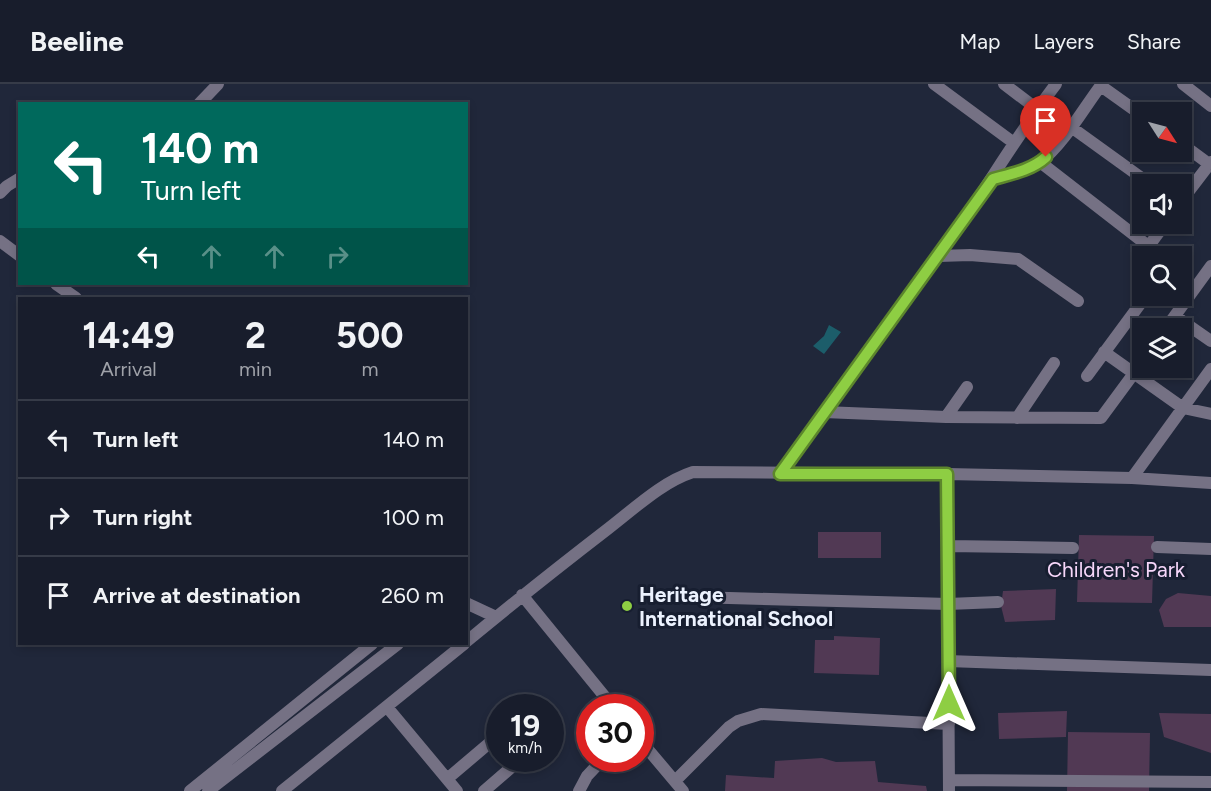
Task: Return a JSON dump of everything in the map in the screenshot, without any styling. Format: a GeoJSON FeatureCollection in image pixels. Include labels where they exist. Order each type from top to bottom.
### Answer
{"type":"FeatureCollection","features":[{"type":"Feature","properties":{"kind":"street"},"geometry":{"type":"LineString","coordinates":[[201,102],[218,84]]}},
{"type":"Feature","properties":{"kind":"street"},"geometry":{"type":"LineString","coordinates":[[934,84],[1014,143]]}},
{"type":"Feature","properties":{"kind":"street"},"geometry":{"type":"LineString","coordinates":[[1004,84],[1036,109]]}},
{"type":"Feature","properties":{"kind":"street"},"geometry":{"type":"LineString","coordinates":[[780,474],[939,256],[993,179],[1036,109],[1056,84]]}},
{"type":"Feature","properties":{"kind":"street"},"geometry":{"type":"LineString","coordinates":[[1183,84],[1211,106]]}},
{"type":"Feature","properties":{"kind":"street"},"geometry":{"type":"LineString","coordinates":[[993,179],[1025,170],[1040,162],[1071,127],[1101,85],[1132,108]]}},
{"type":"Feature","properties":{"kind":"street"},"geometry":{"type":"LineString","coordinates":[[1071,127],[1136,174]]}},
{"type":"Feature","properties":{"kind":"street"},"geometry":{"type":"LineString","coordinates":[[1192,151],[1210,163],[1192,187]]}},
{"type":"Feature","properties":{"kind":"street"},"geometry":{"type":"LineString","coordinates":[[1040,162],[1132,233]]}},
{"type":"Feature","properties":{"kind":"street"},"geometry":{"type":"LineString","coordinates":[[0,193],[18,179]]}},
{"type":"Feature","properties":{"kind":"street"},"geometry":{"type":"LineString","coordinates":[[1133,234],[1147,245],[1158,234]]}},
{"type":"Feature","properties":{"kind":"street"},"geometry":{"type":"LineString","coordinates":[[0,241],[18,254]]}},
{"type":"Feature","properties":{"kind":"street"},"geometry":{"type":"LineString","coordinates":[[939,256],[970,255],[1018,259],[1078,301]]}},
{"type":"Feature","properties":{"kind":"street"},"geometry":{"type":"LineString","coordinates":[[1211,266],[1175,316],[1211,341]]}},
{"type":"Feature","properties":{"kind":"street"},"geometry":{"type":"LineString","coordinates":[[57,285],[75,297]]}},
{"type":"Feature","properties":{"kind":"street"},"geometry":{"type":"LineString","coordinates":[[1087,376],[1138,306]]}},
{"type":"Feature","properties":{"kind":"street"},"geometry":{"type":"LineString","coordinates":[[1104,352],[1132,373]]}},
{"type":"Feature","properties":{"kind":"street"},"geometry":{"type":"LineString","coordinates":[[1017,418],[1054,363]]}},
{"type":"Feature","properties":{"kind":"street"},"geometry":{"type":"LineString","coordinates":[[1132,478],[1211,369]]}},
{"type":"Feature","properties":{"kind":"street"},"geometry":{"type":"LineString","coordinates":[[824,412],[946,417],[1101,418],[1132,377]]}},
{"type":"Feature","properties":{"kind":"street"},"geometry":{"type":"LineString","coordinates":[[1140,378],[1183,408],[1211,414]]}},
{"type":"Feature","properties":{"kind":"street"},"geometry":{"type":"LineString","coordinates":[[946,417],[966,387]]}},
{"type":"Feature","properties":{"kind":"street"},"geometry":{"type":"LineString","coordinates":[[468,640],[522,595],[648,498],[683,475],[704,470],[780,474],[947,474],[1132,478],[1211,483]]}},
{"type":"Feature","properties":{"kind":"street"},"geometry":{"type":"LineString","coordinates":[[947,474],[949,785],[1211,782]]}},
{"type":"Feature","properties":{"kind":"street"},"geometry":{"type":"LineString","coordinates":[[948,546],[1073,548]]}},
{"type":"Feature","properties":{"kind":"street"},"geometry":{"type":"LineString","coordinates":[[1157,547],[1211,549]]}},
{"type":"Feature","properties":{"kind":"street"},"geometry":{"type":"LineString","coordinates":[[522,595],[603,694]]}},
{"type":"Feature","properties":{"kind":"street"},"geometry":{"type":"LineString","coordinates":[[694,597],[948,604],[998,603]]}},
{"type":"Feature","properties":{"kind":"street"},"geometry":{"type":"LineString","coordinates":[[468,604],[496,617]]}},
{"type":"Feature","properties":{"kind":"street"},"geometry":{"type":"LineString","coordinates":[[190,791],[371,645]]}},
{"type":"Feature","properties":{"kind":"street"},"geometry":{"type":"LineString","coordinates":[[208,791],[397,645]]}},
{"type":"Feature","properties":{"kind":"street"},"geometry":{"type":"LineString","coordinates":[[282,791],[463,645]]}},
{"type":"Feature","properties":{"kind":"street"},"geometry":{"type":"LineString","coordinates":[[948,661],[1211,670]]}},
{"type":"Feature","properties":{"kind":"street"},"geometry":{"type":"LineString","coordinates":[[387,707],[457,791]]}},
{"type":"Feature","properties":{"kind":"street"},"geometry":{"type":"LineString","coordinates":[[654,757],[679,786],[729,727],[738,721],[761,714],[949,724]]}},
{"type":"Feature","properties":{"kind":"street"},"geometry":{"type":"LineString","coordinates":[[447,779],[486,746]]}},
{"type":"Feature","properties":{"kind":"street"},"geometry":{"type":"LineString","coordinates":[[484,791],[506,772]]}},
{"type":"Feature","properties":{"kind":"street"},"geometry":{"type":"LineString","coordinates":[[579,791],[591,772]]}},
{"type":"Feature","properties":{"kind":"green space"},"geometry":{"type":"Polygon","coordinates":[[[818,532],[881,532],[881,558],[818,558],[818,532]]]}},
{"type":"Feature","properties":{"kind":"green space","name":"Children's Park"},"geometry":{"type":"Polygon","coordinates":[[[1079,535],[1154,536],[1152,603],[1077,602],[1079,535]]]}},
{"type":"Feature","properties":{"kind":"green space"},"geometry":{"type":"Polygon","coordinates":[[[1056,589],[1055,620],[1005,622],[1001,606],[1003,591],[1056,589]]]}},
{"type":"Feature","properties":{"kind":"green space"},"geometry":{"type":"Polygon","coordinates":[[[1178,593],[1211,596],[1211,627],[1164,627],[1159,610],[1166,599],[1178,593]]]}},
{"type":"Feature","properties":{"kind":"green space"},"geometry":{"type":"Polygon","coordinates":[[[834,636],[880,638],[879,675],[814,673],[815,640],[834,640],[834,636]]]}},
{"type":"Feature","properties":{"kind":"green space"},"geometry":{"type":"Polygon","coordinates":[[[1067,711],[1066,737],[999,739],[998,713],[1067,711]]]}},
{"type":"Feature","properties":{"kind":"green space"},"geometry":{"type":"Polygon","coordinates":[[[1159,713],[1211,714],[1211,753],[1164,737],[1159,713]]]}},
{"type":"Feature","properties":{"kind":"green space"},"geometry":{"type":"Polygon","coordinates":[[[1068,732],[1150,733],[1149,791],[1067,791],[1068,732]]]}},
{"type":"Feature","properties":{"kind":"green space"},"geometry":{"type":"Polygon","coordinates":[[[822,758],[836,762],[875,761],[878,782],[926,786],[927,791],[725,791],[726,775],[774,778],[775,761],[822,758]]]}},
{"type":"Feature","properties":{"kind":"shaded area"},"geometry":{"type":"Polygon","coordinates":[[[829,325],[841,332],[824,354],[813,346],[824,336],[829,325]]]}},
{"type":"Feature","properties":{"kind":"place","name":"Heritage International School"},"geometry":{"type":"Point","coordinates":[627,606]}},
{"type":"Feature","properties":{"kind":"route"},"geometry":{"type":"LineString","coordinates":[[949,703],[947,474],[780,474],[993,179],[1025,170],[1046,157]]}}]}
